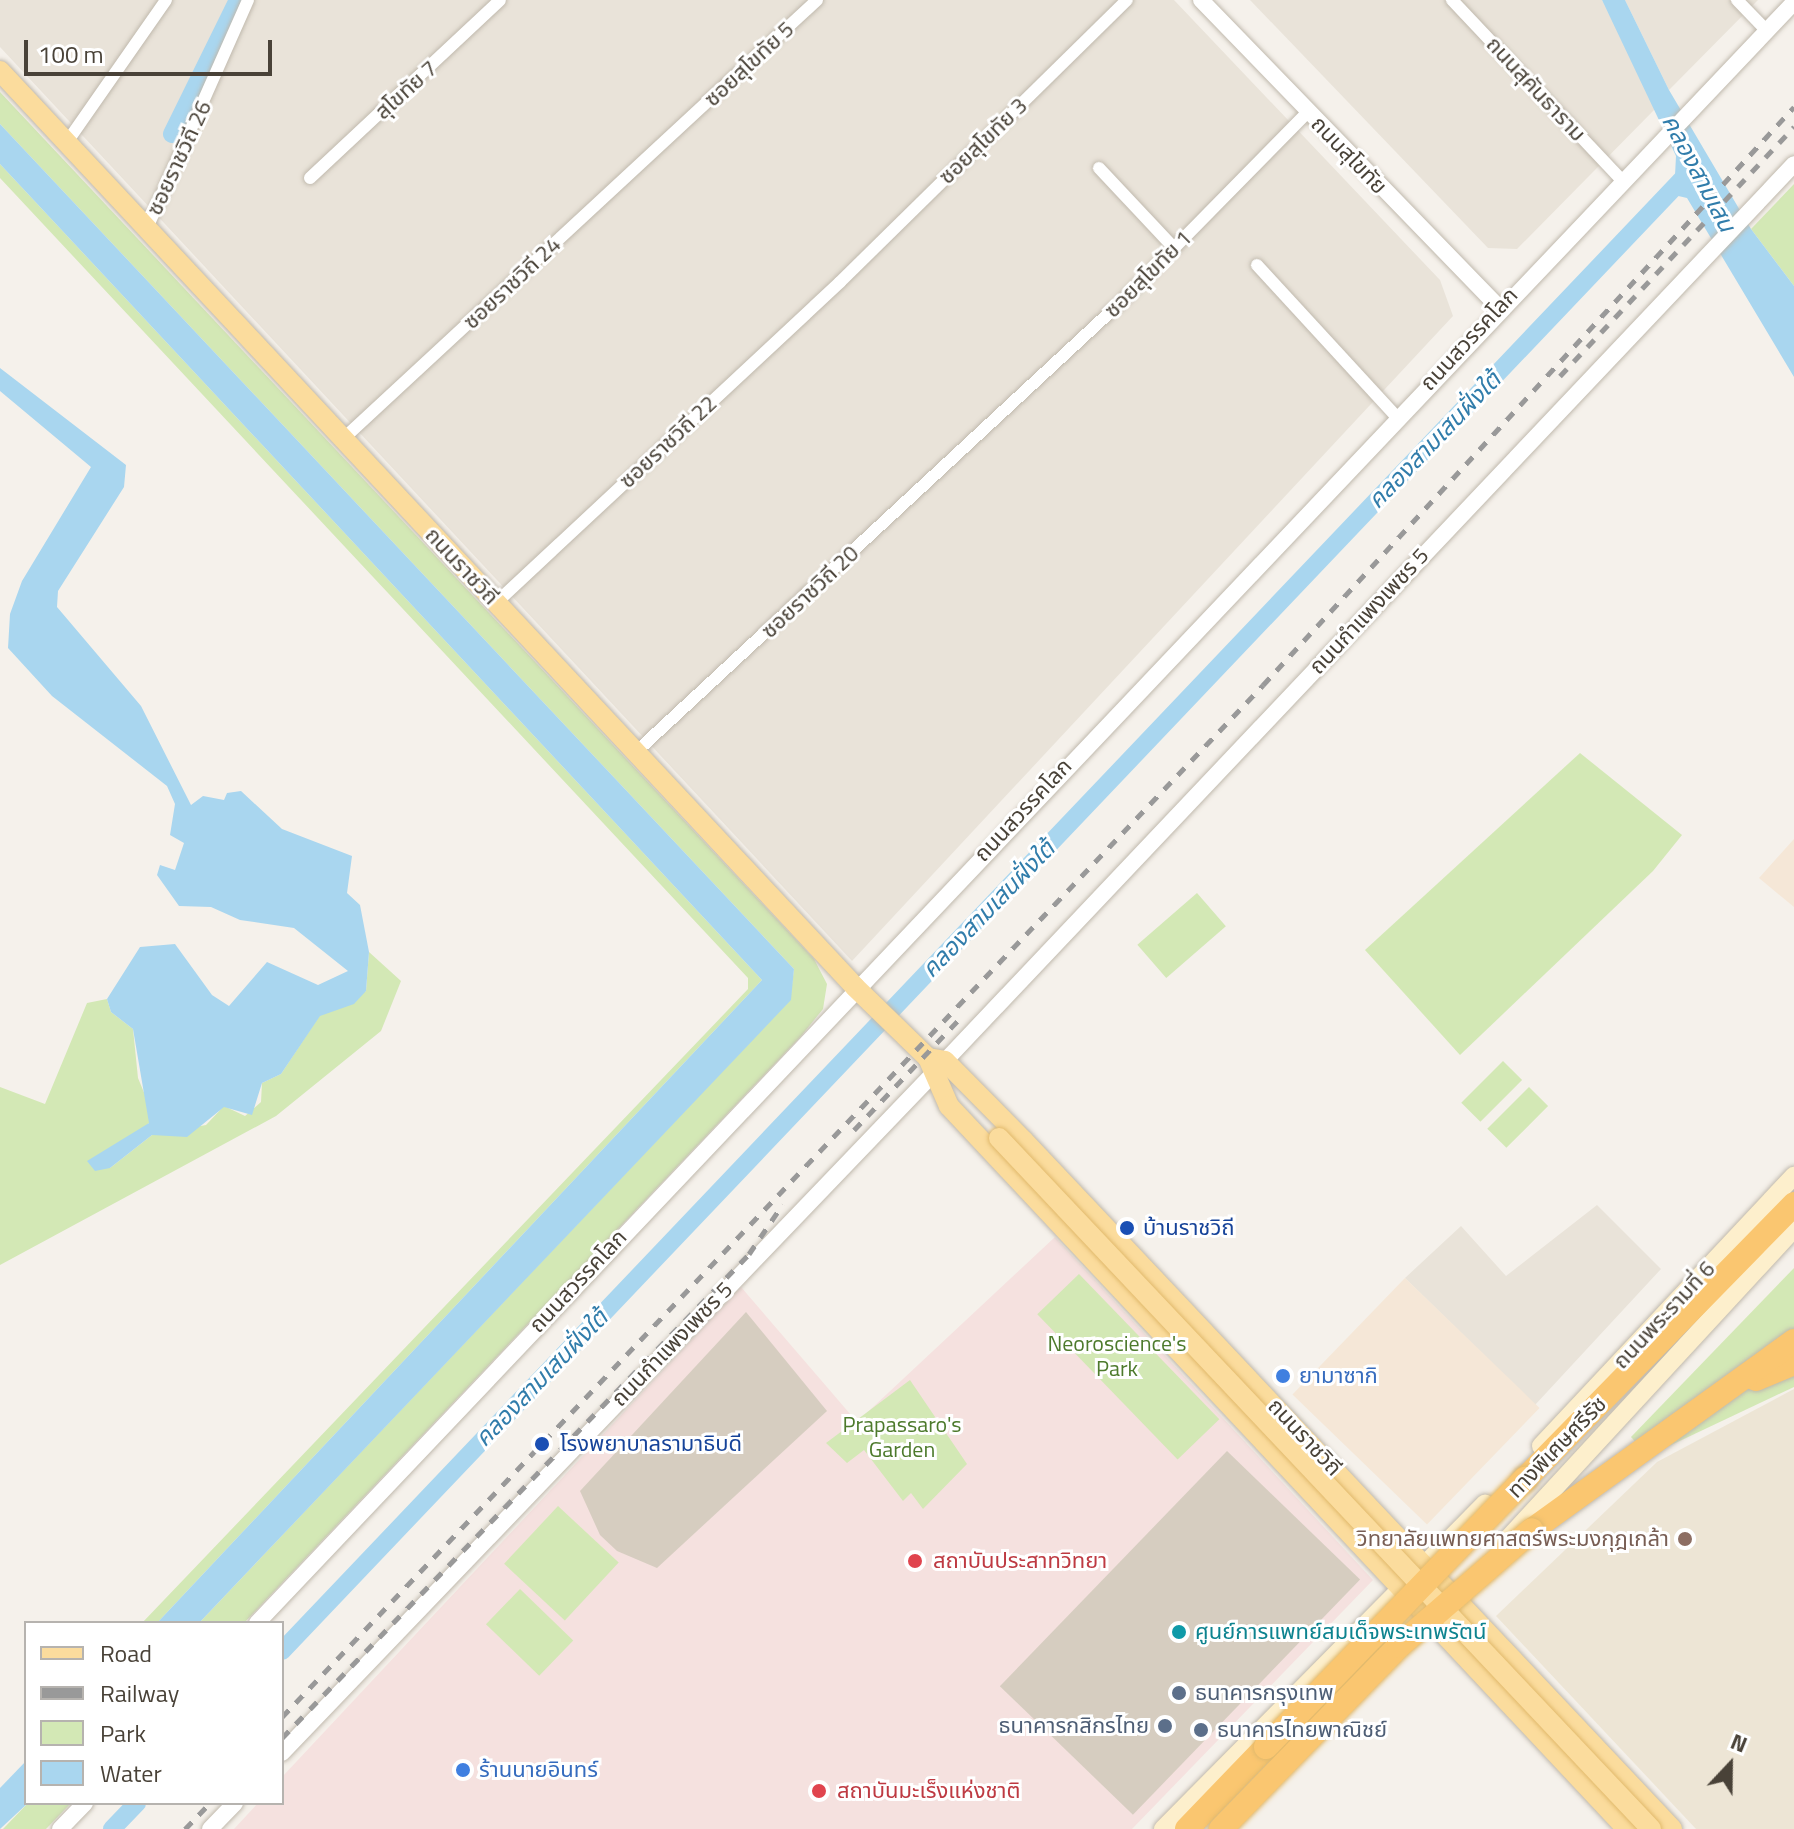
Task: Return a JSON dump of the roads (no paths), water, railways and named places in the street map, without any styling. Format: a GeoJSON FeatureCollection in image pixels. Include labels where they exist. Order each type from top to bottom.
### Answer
{"type":"FeatureCollection","features":[{"type":"Feature","properties":{"kind":"highway","name":"ทางพิเศษศรีรัช"},"geometry":{"type":"LineString","coordinates":[[1187,1829],[1793,1212]]}},
{"type":"Feature","properties":{"kind":"highway"},"geometry":{"type":"LineString","coordinates":[[1696,1406],[1794,1341]]}},
{"type":"Feature","properties":{"kind":"highway"},"geometry":{"type":"LineString","coordinates":[[1696,1406],[1794,1363]]}},
{"type":"Feature","properties":{"kind":"highway","name":"ทางพิเศษศรีรัช"},"geometry":{"type":"LineString","coordinates":[[1221,1829],[1423,1625],[1532,1530],[1696,1406]]}},
{"type":"Feature","properties":{"kind":"main road","name":"ถนนราชวิถี"},"geometry":{"type":"LineString","coordinates":[[0,71],[896,1026],[1350,1536],[1621,1822]]}},
{"type":"Feature","properties":{"kind":"main road","name":"ถนนราชวิถี"},"geometry":{"type":"LineString","coordinates":[[936,1071],[1374,1511],[1672,1829]]}},
{"type":"Feature","properties":{"kind":"main road"},"geometry":{"type":"LineString","coordinates":[[936,1071],[956,1096],[1651,1829]]}},
{"type":"Feature","properties":{"kind":"main road","name":"ถนนพระรามที่ 6"},"geometry":{"type":"LineString","coordinates":[[1163,1829],[1425,1564],[1794,1176]]}},
{"type":"Feature","properties":{"kind":"main road","name":"ถนนพระรามที่ 6"},"geometry":{"type":"LineString","coordinates":[[1236,1829],[1456,1598],[1793,1212]]}},
{"type":"Feature","properties":{"kind":"main road"},"geometry":{"type":"LineString","coordinates":[[1350,1536],[1366,1534],[1374,1511]]}},
{"type":"Feature","properties":{"kind":"main road"},"geometry":{"type":"LineString","coordinates":[[1200,1829],[1276,1786]]}},
{"type":"Feature","properties":{"kind":"main road"},"geometry":{"type":"LineString","coordinates":[[1621,1822],[1635,1791]]}},
{"type":"Feature","properties":{"kind":"street"},"geometry":{"type":"LineString","coordinates":[[67,142],[166,0]]}},
{"type":"Feature","properties":{"kind":"street","name":"ซอยราชวิถี 26"},"geometry":{"type":"LineString","coordinates":[[147,228],[248,0]]}},
{"type":"Feature","properties":{"kind":"street","name":"สุโขทัย 7"},"geometry":{"type":"LineString","coordinates":[[310,178],[500,0]]}},
{"type":"Feature","properties":{"kind":"street","name":"ซอยสุโขทัย 5"},"geometry":{"type":"LineString","coordinates":[[680,127],[817,0]]}},
{"type":"Feature","properties":{"kind":"street","name":"ซอยสุโขทัย 3"},"geometry":{"type":"LineString","coordinates":[[840,282],[1127,0]]}},
{"type":"Feature","properties":{"kind":"street","name":"ถนนสุโขทัย"},"geometry":{"type":"LineString","coordinates":[[1201,0],[1307,113],[1499,307]]}},
{"type":"Feature","properties":{"kind":"street","name":"ถนนสุคันธาราม"},"geometry":{"type":"LineString","coordinates":[[1452,0],[1625,173]]}},
{"type":"Feature","properties":{"kind":"street"},"geometry":{"type":"LineString","coordinates":[[1737,0],[1766,30]]}},
{"type":"Feature","properties":{"kind":"street","name":"ถนนสวรรคโลก"},"geometry":{"type":"LineString","coordinates":[[259,1621],[861,992],[1625,173],[1794,2]]}},
{"type":"Feature","properties":{"kind":"street","name":"ซอยสุโขทัย 1"},"geometry":{"type":"LineString","coordinates":[[983,430],[1174,248],[1307,113]]}},
{"type":"Feature","properties":{"kind":"street","name":"ซอยราชวิถี 24"},"geometry":{"type":"LineString","coordinates":[[343,439],[680,127]]}},
{"type":"Feature","properties":{"kind":"street","name":"ถนนกำแพงเพชร 5"},"geometry":{"type":"LineString","coordinates":[[284,1751],[936,1071],[1695,265],[1794,164]]}},
{"type":"Feature","properties":{"kind":"street"},"geometry":{"type":"LineString","coordinates":[[1099,168],[1174,248]]}},
{"type":"Feature","properties":{"kind":"street"},"geometry":{"type":"LineString","coordinates":[[1257,265],[1396,416]]}},
{"type":"Feature","properties":{"kind":"street","name":"ซอยราชวิถี 22"},"geometry":{"type":"LineString","coordinates":[[497,602],[840,282]]}},
{"type":"Feature","properties":{"kind":"street","name":"ซอยราชวิถี 20"},"geometry":{"type":"LineString","coordinates":[[636,752],[983,430]]}},
{"type":"Feature","properties":{"kind":"street"},"geometry":{"type":"LineString","coordinates":[[60,1829],[83,1805]]}},
{"type":"Feature","properties":{"kind":"street"},"geometry":{"type":"LineString","coordinates":[[210,1829],[233,1805]]}},
{"type":"Feature","properties":{"kind":"water","name":"คลองสามเสน"},"geometry":{"type":"Polygon","coordinates":[[[1602,0],[1625,0],[1669,90],[1751,229],[1794,286],[1794,377],[1687,198],[1674,195],[1676,156],[1602,0]]]}},
{"type":"Feature","properties":{"kind":"water"},"geometry":{"type":"Polygon","coordinates":[[[0,124],[794,969],[791,1000],[201,1621],[159,1621],[762,980],[0,164],[0,124]]]}},
{"type":"Feature","properties":{"kind":"water"},"geometry":{"type":"Polygon","coordinates":[[[0,368],[126,465],[124,487],[58,591],[57,607],[141,706],[191,805],[203,796],[224,800],[227,793],[241,791],[282,829],[352,856],[347,893],[360,905],[369,952],[366,991],[354,1004],[320,1016],[281,1074],[262,1083],[252,1115],[224,1107],[187,1137],[152,1135],[110,1168],[95,1171],[87,1161],[149,1123],[133,1029],[111,1012],[107,999],[140,947],[175,944],[212,995],[229,1006],[267,962],[318,985],[348,971],[294,928],[240,920],[211,907],[179,906],[157,875],[160,865],[175,870],[184,843],[170,835],[175,804],[167,786],[52,696],[8,648],[10,614],[22,581],[91,467],[0,391],[0,368]]]}},
{"type":"Feature","properties":{"kind":"water"},"geometry":{"type":"Polygon","coordinates":[[[24,1763],[26,1805],[0,1829],[0,1788],[24,1763]]]}},
{"type":"Feature","properties":{"kind":"waterway"},"geometry":{"type":"LineString","coordinates":[[172,134],[238,0]]}},
{"type":"Feature","properties":{"kind":"waterway","name":"คลองสามเสนฝั่งใต้"},"geometry":{"type":"LineString","coordinates":[[284,1649],[1689,172]]}},
{"type":"Feature","properties":{"kind":"waterway","name":"คลองสามเสนฝั่งใต้"},"geometry":{"type":"LineString","coordinates":[[112,1829],[135,1805]]}},
{"type":"Feature","properties":{"kind":"railway"},"geometry":{"type":"LineString","coordinates":[[284,1715],[1263,685],[1794,107]]}},
{"type":"Feature","properties":{"kind":"railway"},"geometry":{"type":"LineString","coordinates":[[1560,376],[1794,127]]}},
{"type":"Feature","properties":{"kind":"railway"},"geometry":{"type":"LineString","coordinates":[[854,1130],[962,1016]]}},
{"type":"Feature","properties":{"kind":"railway"},"geometry":{"type":"LineString","coordinates":[[284,1736],[749,1254],[783,1204]]}},
{"type":"Feature","properties":{"kind":"railway"},"geometry":{"type":"LineString","coordinates":[[185,1829],[208,1805]]}},
{"type":"Feature","properties":{"kind":"place","name":"บ้านราชวิถี"},"geometry":{"type":"Point","coordinates":[1127,1228]}},
{"type":"Feature","properties":{"kind":"place","name":"ยามาซากิ"},"geometry":{"type":"Point","coordinates":[1283,1376]}},
{"type":"Feature","properties":{"kind":"place","name":"โรงพยาบาลรามาธิบดี"},"geometry":{"type":"Point","coordinates":[542,1444]}},
{"type":"Feature","properties":{"kind":"place","name":"วิทยาลัยแพทยศาสตร์พระมงกุฎเกล้า"},"geometry":{"type":"Point","coordinates":[1685,1539]}},
{"type":"Feature","properties":{"kind":"place","name":"สถาบันประสาทวิทยา"},"geometry":{"type":"Point","coordinates":[915,1561]}},
{"type":"Feature","properties":{"kind":"place","name":"ศูนย์การแพทย์สมเด็จพระเทพรัตน์"},"geometry":{"type":"Point","coordinates":[1179,1632]}},
{"type":"Feature","properties":{"kind":"place","name":"ธนาคารกรุงเทพ"},"geometry":{"type":"Point","coordinates":[1179,1693]}},
{"type":"Feature","properties":{"kind":"place","name":"ธนาคารกสิกรไทย"},"geometry":{"type":"Point","coordinates":[1165,1726]}},
{"type":"Feature","properties":{"kind":"place","name":"ธนาคารไทยพาณิชย์"},"geometry":{"type":"Point","coordinates":[1201,1730]}},
{"type":"Feature","properties":{"kind":"place","name":"ร้านนายอินทร์"},"geometry":{"type":"Point","coordinates":[463,1770]}},
{"type":"Feature","properties":{"kind":"place","name":"สถาบันมะเร็งแห่งชาติ"},"geometry":{"type":"Point","coordinates":[819,1791]}},
{"type":"Feature","properties":{"kind":"park label","name":"Neoroscience's Park"},"geometry":{"type":"Point","coordinates":[1117,1356]}},
{"type":"Feature","properties":{"kind":"park label","name":"Prapassaro's Garden"},"geometry":{"type":"Point","coordinates":[902,1436]}}]}
